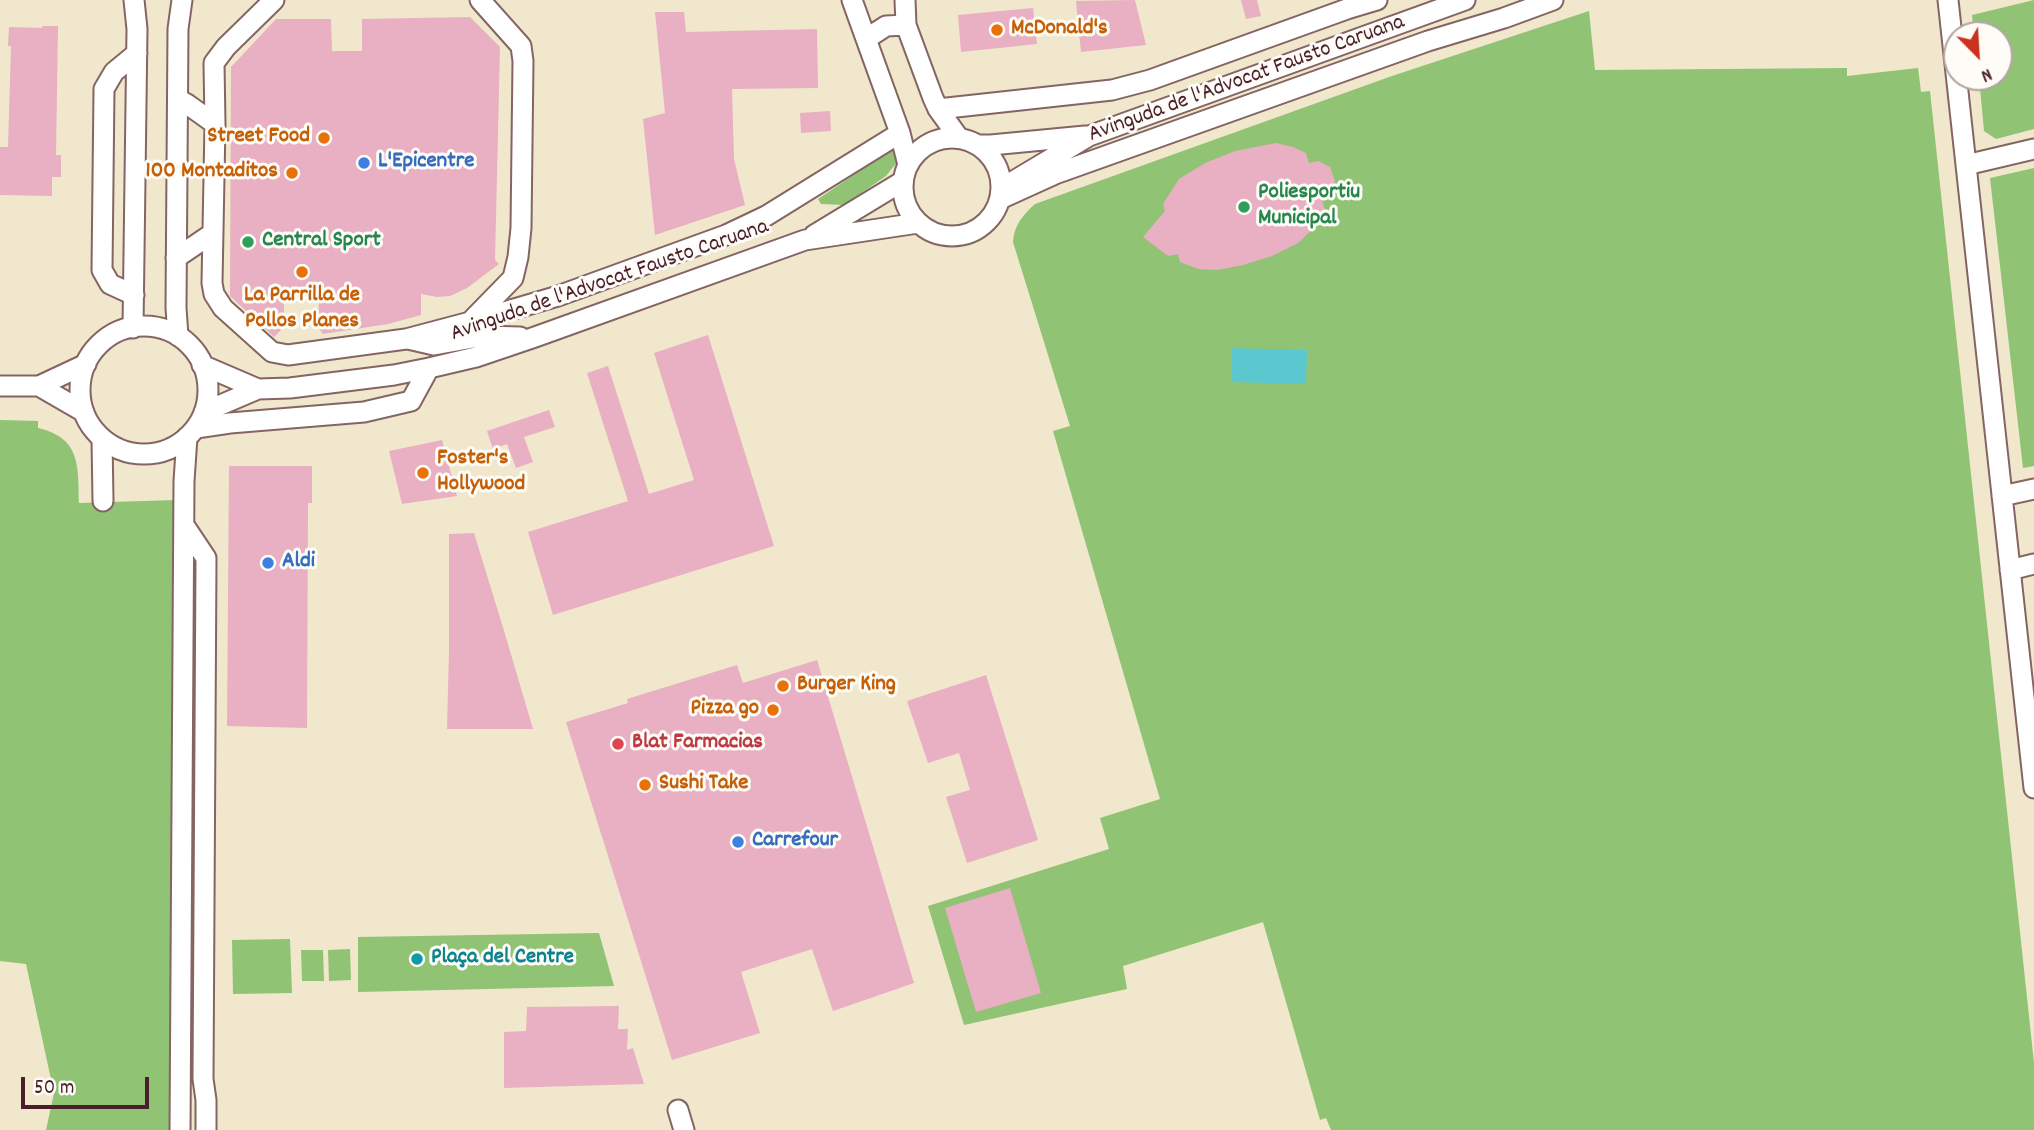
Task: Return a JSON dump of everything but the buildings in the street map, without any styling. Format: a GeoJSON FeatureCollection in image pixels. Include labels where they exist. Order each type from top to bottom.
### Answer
{"type":"FeatureCollection","features":[{"type":"Feature","properties":{"kind":"street"},"geometry":{"type":"LineString","coordinates":[[133,328],[137,53],[134,0]]}},
{"type":"Feature","properties":{"kind":"street"},"geometry":{"type":"LineString","coordinates":[[178,336],[178,29],[182,0]]}},
{"type":"Feature","properties":{"kind":"street"},"geometry":{"type":"LineString","coordinates":[[176,258],[213,233],[214,63],[226,47],[274,0]]}},
{"type":"Feature","properties":{"kind":"street"},"geometry":{"type":"LineString","coordinates":[[470,321],[513,278],[521,228],[521,46],[480,0]]}},
{"type":"Feature","properties":{"kind":"street"},"geometry":{"type":"LineString","coordinates":[[852,0],[900,133],[906,173],[905,204],[918,223],[943,236],[967,235],[988,223],[1001,193],[996,163],[968,141],[938,109],[906,25],[905,0]]}},
{"type":"Feature","properties":{"kind":"street"},"geometry":{"type":"LineString","coordinates":[[938,109],[1112,90],[1150,80],[1344,5],[1377,0]]}},
{"type":"Feature","properties":{"kind":"street","name":"Avinguda de l'Advocat Fausto Caruana"},"geometry":{"type":"LineString","coordinates":[[1001,193],[1089,136],[1465,0]]}},
{"type":"Feature","properties":{"kind":"street","name":"Avinguda de l'Advocat Fausto Caruana"},"geometry":{"type":"LineString","coordinates":[[1001,193],[1428,41],[1553,0]]}},
{"type":"Feature","properties":{"kind":"street"},"geometry":{"type":"LineString","coordinates":[[1948,0],[2034,788]]}},
{"type":"Feature","properties":{"kind":"street"},"geometry":{"type":"LineString","coordinates":[[866,39],[886,26],[906,25]]}},
{"type":"Feature","properties":{"kind":"street"},"geometry":{"type":"LineString","coordinates":[[134,295],[110,284],[102,270],[104,89],[114,72],[137,53]]}},
{"type":"Feature","properties":{"kind":"street"},"geometry":{"type":"LineString","coordinates":[[178,99],[215,124]]}},
{"type":"Feature","properties":{"kind":"street","name":"Avinguda de l'Advocat Fausto Caruana"},"geometry":{"type":"LineString","coordinates":[[213,233],[214,295],[223,308],[272,352],[288,355],[406,338],[558,296],[726,235],[766,216],[900,133]]}},
{"type":"Feature","properties":{"kind":"street","name":"Avinguda de l'Advocat Fausto Caruana"},"geometry":{"type":"LineString","coordinates":[[968,141],[991,145],[1089,136]]}},
{"type":"Feature","properties":{"kind":"street"},"geometry":{"type":"LineString","coordinates":[[906,173],[923,148],[943,139],[968,141]]}},
{"type":"Feature","properties":{"kind":"street"},"geometry":{"type":"LineString","coordinates":[[1966,165],[2034,149]]}},
{"type":"Feature","properties":{"kind":"street","name":"Avinguda de l'Advocat Fausto Caruana"},"geometry":{"type":"LineString","coordinates":[[805,240],[906,173]]}},
{"type":"Feature","properties":{"kind":"street","name":"Avinguda de l'Advocat Fausto Caruana"},"geometry":{"type":"LineString","coordinates":[[202,365],[258,388],[290,388],[394,375],[476,356],[535,337],[805,240],[918,223]]}},
{"type":"Feature","properties":{"kind":"street"},"geometry":{"type":"LineString","coordinates":[[180,1126],[184,481],[195,426],[208,391],[202,365],[194,351],[178,336],[153,327],[133,328],[113,335],[92,353],[86,364],[80,388],[83,412],[102,439],[114,447],[146,454],[175,446],[195,426]]}},
{"type":"Feature","properties":{"kind":"street"},"geometry":{"type":"LineString","coordinates":[[406,338],[434,345],[484,336],[535,337]]}},
{"type":"Feature","properties":{"kind":"street"},"geometry":{"type":"LineString","coordinates":[[0,386],[39,386],[86,364]]}},
{"type":"Feature","properties":{"kind":"street","name":"Avinguda de l'Advocat Fausto Caruana"},"geometry":{"type":"LineString","coordinates":[[195,426],[364,412],[411,401],[429,368]]}},
{"type":"Feature","properties":{"kind":"street"},"geometry":{"type":"LineString","coordinates":[[39,386],[83,412]]}},
{"type":"Feature","properties":{"kind":"street","name":"Avinguda de l'Advocat Fausto Caruana"},"geometry":{"type":"LineString","coordinates":[[195,426],[258,388]]}},
{"type":"Feature","properties":{"kind":"street"},"geometry":{"type":"LineString","coordinates":[[102,439],[103,501]]}},
{"type":"Feature","properties":{"kind":"street"},"geometry":{"type":"LineString","coordinates":[[159,452],[174,464],[184,481]]}},
{"type":"Feature","properties":{"kind":"street"},"geometry":{"type":"LineString","coordinates":[[2002,496],[2034,489]]}},
{"type":"Feature","properties":{"kind":"street"},"geometry":{"type":"LineString","coordinates":[[183,524],[206,558],[203,1079],[206,1130]]}},
{"type":"Feature","properties":{"kind":"street"},"geometry":{"type":"LineString","coordinates":[[2010,570],[2034,564]]}},
{"type":"Feature","properties":{"kind":"street"},"geometry":{"type":"LineString","coordinates":[[180,1126],[195,1105],[203,1079]]}},
{"type":"Feature","properties":{"kind":"street"},"geometry":{"type":"LineString","coordinates":[[678,1110],[684,1130]]}},
{"type":"Feature","properties":{"kind":"green space"},"geometry":{"type":"Polygon","coordinates":[[[2034,0],[2034,129],[1996,139],[1984,131],[1980,91],[2013,91],[2013,21],[1973,21],[1972,15],[2034,0]]]}},
{"type":"Feature","properties":{"kind":"green space"},"geometry":{"type":"Polygon","coordinates":[[[1589,11],[1595,70],[1847,68],[1847,76],[1918,68],[1921,92],[1930,91],[2034,1063],[2034,1130],[1331,1130],[1326,1118],[1320,1120],[1263,922],[1123,966],[1127,989],[964,1025],[928,906],[1109,849],[1100,818],[1160,799],[1053,431],[1070,426],[1013,242],[1020,221],[1035,204],[1392,76],[1589,11]]]}},
{"type":"Feature","properties":{"kind":"green space"},"geometry":{"type":"Polygon","coordinates":[[[894,148],[898,161],[886,176],[844,205],[821,204],[818,199],[894,148]]]}},
{"type":"Feature","properties":{"kind":"green space"},"geometry":{"type":"Polygon","coordinates":[[[2034,168],[2034,466],[2023,468],[1990,178],[2034,168]]]}},
{"type":"Feature","properties":{"kind":"green space"},"geometry":{"type":"Polygon","coordinates":[[[0,420],[38,421],[38,428],[52,433],[70,446],[77,466],[79,503],[176,500],[170,1130],[46,1130],[54,1093],[26,964],[0,961],[0,420]]]}},
{"type":"Feature","properties":{"kind":"green space"},"geometry":{"type":"Polygon","coordinates":[[[599,933],[614,986],[358,992],[358,937],[599,933]]]}},
{"type":"Feature","properties":{"kind":"green space"},"geometry":{"type":"Polygon","coordinates":[[[290,939],[292,993],[233,994],[232,940],[290,939]]]}},
{"type":"Feature","properties":{"kind":"green space"},"geometry":{"type":"Polygon","coordinates":[[[350,949],[351,980],[329,981],[328,950],[350,949]]]}},
{"type":"Feature","properties":{"kind":"green space"},"geometry":{"type":"Polygon","coordinates":[[[301,950],[323,950],[324,981],[302,981],[301,950]]]}},
{"type":"Feature","properties":{"kind":"water"},"geometry":{"type":"Polygon","coordinates":[[[1232,348],[1307,350],[1306,384],[1231,382],[1232,348]]]}},
{"type":"Feature","properties":{"kind":"place","name":"McDonald's"},"geometry":{"type":"Point","coordinates":[997,30]}},
{"type":"Feature","properties":{"kind":"place","name":"Street Food"},"geometry":{"type":"Point","coordinates":[324,138]}},
{"type":"Feature","properties":{"kind":"place","name":"L'Epicentre"},"geometry":{"type":"Point","coordinates":[364,163]}},
{"type":"Feature","properties":{"kind":"place","name":"100 Montaditos"},"geometry":{"type":"Point","coordinates":[292,173]}},
{"type":"Feature","properties":{"kind":"place","name":"Poliesportiu Municipal"},"geometry":{"type":"Point","coordinates":[1244,207]}},
{"type":"Feature","properties":{"kind":"place","name":"Central Sport"},"geometry":{"type":"Point","coordinates":[248,242]}},
{"type":"Feature","properties":{"kind":"place","name":"La Parrilla de Pollos Planes"},"geometry":{"type":"Point","coordinates":[302,272]}},
{"type":"Feature","properties":{"kind":"place","name":"Foster's Hollywood"},"geometry":{"type":"Point","coordinates":[423,473]}},
{"type":"Feature","properties":{"kind":"place","name":"Aldi"},"geometry":{"type":"Point","coordinates":[268,563]}},
{"type":"Feature","properties":{"kind":"place","name":"Burger King"},"geometry":{"type":"Point","coordinates":[783,686]}},
{"type":"Feature","properties":{"kind":"place","name":"Pizza go"},"geometry":{"type":"Point","coordinates":[773,710]}},
{"type":"Feature","properties":{"kind":"place","name":"Blat Farmacias"},"geometry":{"type":"Point","coordinates":[618,744]}},
{"type":"Feature","properties":{"kind":"place","name":"Sushi Take"},"geometry":{"type":"Point","coordinates":[645,785]}},
{"type":"Feature","properties":{"kind":"place","name":"Carrefour"},"geometry":{"type":"Point","coordinates":[738,842]}},
{"type":"Feature","properties":{"kind":"place","name":"Plaça del Centre"},"geometry":{"type":"Point","coordinates":[417,959]}}]}
